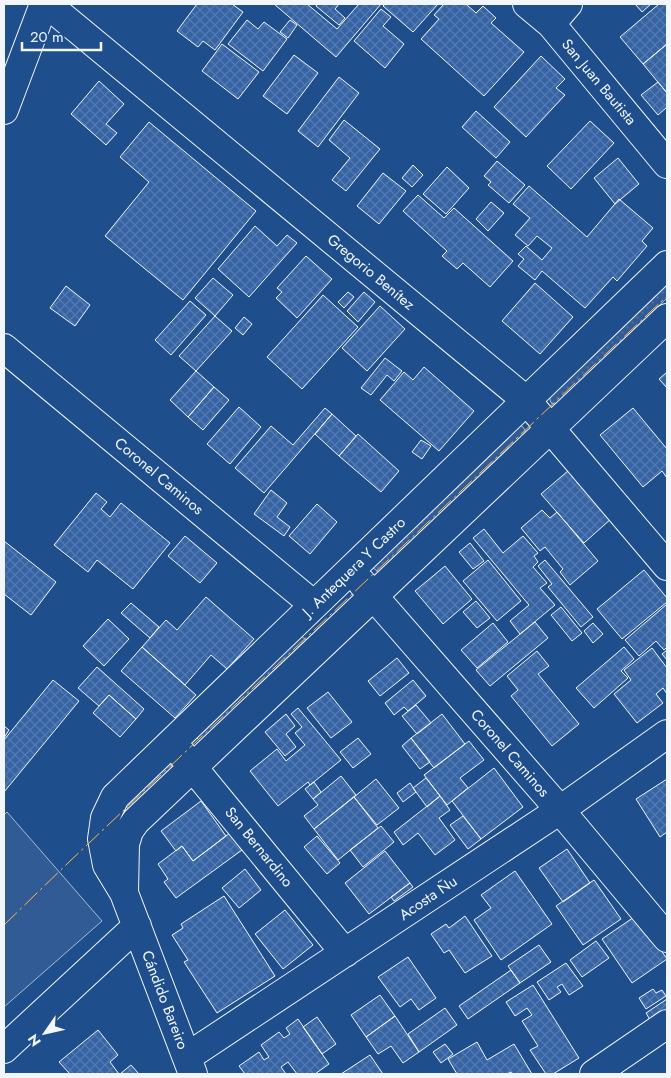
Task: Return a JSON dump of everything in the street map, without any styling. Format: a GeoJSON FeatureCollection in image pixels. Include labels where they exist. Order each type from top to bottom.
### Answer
{"type":"FeatureCollection","features":[{"type":"Feature","properties":{"kind":"street"},"geometry":{"type":"LineString","coordinates":[[4,110],[46,4]]}},
{"type":"Feature","properties":{"kind":"street","name":"Gregorio Benítez"},"geometry":{"type":"LineString","coordinates":[[46,4],[527,401],[667,566]]}},
{"type":"Feature","properties":{"kind":"street","name":"San Juan Bautista"},"geometry":{"type":"LineString","coordinates":[[527,4],[551,24],[667,164]]}},
{"type":"Feature","properties":{"kind":"street"},"geometry":{"type":"LineString","coordinates":[[551,24],[568,4]]}},
{"type":"Feature","properties":{"kind":"street","name":"J. Antequera Y Castro"},"geometry":{"type":"LineString","coordinates":[[137,926],[124,893],[107,865],[102,839],[105,818],[115,797],[667,266]]}},
{"type":"Feature","properties":{"kind":"street","name":"J. Antequera Y Castro"},"geometry":{"type":"LineString","coordinates":[[124,893],[125,844],[129,831],[136,821],[667,318]]}},
{"type":"Feature","properties":{"kind":"street","name":"Coronel Caminos"},"geometry":{"type":"LineString","coordinates":[[4,348],[314,605]]}},
{"type":"Feature","properties":{"kind":"street","name":"Coronel Caminos"},"geometry":{"type":"LineString","coordinates":[[351,570],[560,810],[667,938]]}},
{"type":"Feature","properties":{"kind":"street","name":"Acosta Ñu"},"geometry":{"type":"LineString","coordinates":[[190,1066],[345,953],[560,810],[667,734]]}},
{"type":"Feature","properties":{"kind":"street","name":"San Bernardino"},"geometry":{"type":"LineString","coordinates":[[172,742],[345,953]]}},
{"type":"Feature","properties":{"kind":"street"},"geometry":{"type":"LineString","coordinates":[[4,1049],[137,926]]}},
{"type":"Feature","properties":{"kind":"street","name":"Cándido Bareiro"},"geometry":{"type":"LineString","coordinates":[[137,926],[190,1066]]}},
{"type":"Feature","properties":{"kind":"street"},"geometry":{"type":"LineString","coordinates":[[594,1074],[667,1024]]}},
{"type":"Feature","properties":{"kind":"shaded area"},"geometry":{"type":"Polygon","coordinates":[[[667,284],[667,298],[556,404],[552,404],[550,396],[667,284]]]}},
{"type":"Feature","properties":{"kind":"shaded area"},"geometry":{"type":"Polygon","coordinates":[[[520,426],[525,430],[525,434],[379,572],[373,568],[373,566],[520,426]]]}},
{"type":"Feature","properties":{"kind":"shaded area"},"geometry":{"type":"Polygon","coordinates":[[[300,635],[306,642],[201,742],[196,737],[300,635]]]}},
{"type":"Feature","properties":{"kind":"shaded area"},"geometry":{"type":"Polygon","coordinates":[[[170,763],[173,768],[130,810],[124,805],[170,763]]]}},
{"type":"Feature","properties":{"kind":"shaded area"},"geometry":{"type":"Polygon","coordinates":[[[7,812],[102,921],[4,1007],[4,815],[7,812]]]}},
{"type":"Feature","properties":{"kind":"building"},"geometry":{"type":"Polygon","coordinates":[[[197,4],[232,4],[243,12],[215,50],[203,41],[198,47],[177,31],[197,4]]]}},
{"type":"Feature","properties":{"kind":"building"},"geometry":{"type":"Polygon","coordinates":[[[274,4],[307,4],[337,29],[359,4],[381,4],[336,57],[274,4]]]}},
{"type":"Feature","properties":{"kind":"building"},"geometry":{"type":"Polygon","coordinates":[[[317,4],[339,4],[335,9],[345,18],[339,25],[316,6],[317,4]]]}},
{"type":"Feature","properties":{"kind":"building"},"geometry":{"type":"Polygon","coordinates":[[[385,4],[438,4],[413,32],[383,6],[385,4]]]}},
{"type":"Feature","properties":{"kind":"building"},"geometry":{"type":"Polygon","coordinates":[[[444,4],[466,4],[476,13],[483,6],[496,18],[491,23],[524,52],[484,96],[421,39],[439,19],[434,15],[444,4]]]}},
{"type":"Feature","properties":{"kind":"building"},"geometry":{"type":"Polygon","coordinates":[[[635,4],[651,4],[642,12],[635,4]]]}},
{"type":"Feature","properties":{"kind":"building"},"geometry":{"type":"Polygon","coordinates":[[[659,4],[667,4],[667,44],[643,64],[620,37],[659,4]]]}},
{"type":"Feature","properties":{"kind":"building"},"geometry":{"type":"Polygon","coordinates":[[[381,9],[391,17],[383,26],[404,44],[385,68],[354,41],[381,9]]]}},
{"type":"Feature","properties":{"kind":"building"},"geometry":{"type":"Polygon","coordinates":[[[247,20],[258,29],[264,22],[287,39],[263,71],[228,44],[247,20]]]}},
{"type":"Feature","properties":{"kind":"building"},"geometry":{"type":"Polygon","coordinates":[[[290,20],[297,25],[288,38],[280,32],[290,20]]]}},
{"type":"Feature","properties":{"kind":"building"},"geometry":{"type":"Polygon","coordinates":[[[222,44],[259,72],[238,99],[202,71],[222,44]]]}},
{"type":"Feature","properties":{"kind":"building"},"geometry":{"type":"Polygon","coordinates":[[[667,44],[667,93],[643,64],[667,44]]]}},
{"type":"Feature","properties":{"kind":"building"},"geometry":{"type":"Polygon","coordinates":[[[294,55],[318,73],[287,114],[263,96],[294,55]]]}},
{"type":"Feature","properties":{"kind":"building"},"geometry":{"type":"Polygon","coordinates":[[[541,56],[565,79],[556,88],[565,95],[526,137],[494,107],[541,56]]]}},
{"type":"Feature","properties":{"kind":"building"},"geometry":{"type":"Polygon","coordinates":[[[339,77],[359,93],[318,147],[298,131],[339,77]]]}},
{"type":"Feature","properties":{"kind":"building"},"geometry":{"type":"Polygon","coordinates":[[[99,81],[124,104],[106,124],[117,133],[106,145],[71,114],[99,81]]]}},
{"type":"Feature","properties":{"kind":"building"},"geometry":{"type":"Polygon","coordinates":[[[658,82],[667,93],[667,107],[658,115],[641,95],[658,82]]]}},
{"type":"Feature","properties":{"kind":"building"},"geometry":{"type":"Polygon","coordinates":[[[476,111],[510,142],[496,158],[462,127],[476,111]]]}},
{"type":"Feature","properties":{"kind":"building"},"geometry":{"type":"Polygon","coordinates":[[[344,120],[380,149],[346,191],[332,180],[350,158],[329,140],[344,120]]]}},
{"type":"Feature","properties":{"kind":"building"},"geometry":{"type":"Polygon","coordinates":[[[590,121],[614,143],[571,189],[547,166],[590,121]]]}},
{"type":"Feature","properties":{"kind":"building"},"geometry":{"type":"Polygon","coordinates":[[[149,122],[256,211],[183,300],[105,236],[149,182],[120,157],[149,122]]]}},
{"type":"Feature","properties":{"kind":"building"},"geometry":{"type":"Polygon","coordinates":[[[618,158],[639,184],[615,204],[594,178],[618,158]]]}},
{"type":"Feature","properties":{"kind":"building"},"geometry":{"type":"Polygon","coordinates":[[[497,161],[525,185],[509,203],[488,185],[491,182],[484,176],[497,161]]]}},
{"type":"Feature","properties":{"kind":"building"},"geometry":{"type":"Polygon","coordinates":[[[413,165],[423,175],[412,187],[402,178],[413,165]]]}},
{"type":"Feature","properties":{"kind":"building"},"geometry":{"type":"Polygon","coordinates":[[[447,167],[469,188],[446,214],[423,194],[447,167]]]}},
{"type":"Feature","properties":{"kind":"building"},"geometry":{"type":"Polygon","coordinates":[[[383,173],[406,191],[379,224],[357,206],[383,173]]]}},
{"type":"Feature","properties":{"kind":"building"},"geometry":{"type":"Polygon","coordinates":[[[529,186],[587,237],[619,199],[653,228],[642,241],[647,246],[617,281],[613,277],[585,308],[542,271],[535,280],[518,266],[524,259],[518,254],[526,246],[542,260],[552,248],[537,236],[528,246],[515,235],[530,218],[513,204],[529,186]]]}},
{"type":"Feature","properties":{"kind":"building"},"geometry":{"type":"Polygon","coordinates":[[[418,195],[444,218],[454,208],[513,261],[490,287],[463,263],[457,269],[442,256],[447,251],[403,211],[418,195]]]}},
{"type":"Feature","properties":{"kind":"building"},"geometry":{"type":"Polygon","coordinates":[[[491,202],[504,213],[488,231],[476,219],[491,202]]]}},
{"type":"Feature","properties":{"kind":"building"},"geometry":{"type":"Polygon","coordinates":[[[255,226],[277,246],[287,235],[297,243],[249,297],[218,269],[255,226]]]}},
{"type":"Feature","properties":{"kind":"building"},"geometry":{"type":"Polygon","coordinates":[[[306,256],[332,279],[297,318],[276,298],[282,292],[277,288],[306,256]]]}},
{"type":"Feature","properties":{"kind":"building"},"geometry":{"type":"Polygon","coordinates":[[[213,278],[233,295],[215,316],[195,298],[213,278]]]}},
{"type":"Feature","properties":{"kind":"building"},"geometry":{"type":"Polygon","coordinates":[[[535,283],[573,317],[540,354],[502,321],[535,283]]]}},
{"type":"Feature","properties":{"kind":"building"},"geometry":{"type":"Polygon","coordinates":[[[66,286],[90,305],[75,326],[50,308],[66,286]]]}},
{"type":"Feature","properties":{"kind":"building"},"geometry":{"type":"Polygon","coordinates":[[[348,292],[354,297],[344,308],[338,302],[348,292]]]}},
{"type":"Feature","properties":{"kind":"building"},"geometry":{"type":"Polygon","coordinates":[[[364,292],[375,302],[358,322],[347,311],[364,292]]]}},
{"type":"Feature","properties":{"kind":"building"},"geometry":{"type":"Polygon","coordinates":[[[323,295],[358,327],[302,389],[267,357],[323,295]]]}},
{"type":"Feature","properties":{"kind":"building"},"geometry":{"type":"Polygon","coordinates":[[[190,301],[206,315],[171,355],[155,340],[190,301]]]}},
{"type":"Feature","properties":{"kind":"building"},"geometry":{"type":"Polygon","coordinates":[[[380,306],[405,329],[367,371],[342,348],[380,306]]]}},
{"type":"Feature","properties":{"kind":"building"},"geometry":{"type":"Polygon","coordinates":[[[215,316],[232,331],[196,371],[179,356],[215,316]]]}},
{"type":"Feature","properties":{"kind":"building"},"geometry":{"type":"Polygon","coordinates":[[[244,317],[252,324],[243,335],[235,328],[244,317]]]}},
{"type":"Feature","properties":{"kind":"building"},"geometry":{"type":"Polygon","coordinates":[[[385,358],[402,371],[394,381],[387,375],[371,395],[361,388],[385,358]]]}},
{"type":"Feature","properties":{"kind":"building"},"geometry":{"type":"Polygon","coordinates":[[[424,367],[474,411],[439,451],[380,400],[404,372],[413,380],[424,367]]]}},
{"type":"Feature","properties":{"kind":"building"},"geometry":{"type":"Polygon","coordinates":[[[196,371],[214,387],[188,417],[170,400],[196,371]]]}},
{"type":"Feature","properties":{"kind":"building"},"geometry":{"type":"Polygon","coordinates":[[[667,372],[667,388],[659,379],[667,372]]]}},
{"type":"Feature","properties":{"kind":"building"},"geometry":{"type":"Polygon","coordinates":[[[214,387],[229,400],[203,430],[188,417],[214,387]]]}},
{"type":"Feature","properties":{"kind":"building"},"geometry":{"type":"Polygon","coordinates":[[[239,407],[261,427],[230,464],[207,444],[239,407]]]}},
{"type":"Feature","properties":{"kind":"building"},"geometry":{"type":"Polygon","coordinates":[[[325,408],[332,414],[264,493],[235,468],[271,426],[293,445],[325,408]]]}},
{"type":"Feature","properties":{"kind":"building"},"geometry":{"type":"Polygon","coordinates":[[[633,408],[667,449],[667,478],[662,471],[643,487],[600,435],[633,408]]]}},
{"type":"Feature","properties":{"kind":"building"},"geometry":{"type":"Polygon","coordinates":[[[332,414],[356,436],[339,456],[315,434],[332,414]]]}},
{"type":"Feature","properties":{"kind":"building"},"geometry":{"type":"Polygon","coordinates":[[[358,434],[399,471],[381,492],[339,456],[358,434]]]}},
{"type":"Feature","properties":{"kind":"building"},"geometry":{"type":"Polygon","coordinates":[[[421,440],[431,446],[422,459],[412,452],[421,440]]]}},
{"type":"Feature","properties":{"kind":"building"},"geometry":{"type":"Polygon","coordinates":[[[569,470],[612,518],[584,543],[541,494],[569,470]]]}},
{"type":"Feature","properties":{"kind":"building"},"geometry":{"type":"Polygon","coordinates":[[[271,490],[287,503],[277,517],[290,527],[284,536],[254,514],[271,490]]]}},
{"type":"Feature","properties":{"kind":"building"},"geometry":{"type":"Polygon","coordinates":[[[96,493],[107,502],[101,509],[110,517],[121,503],[170,543],[133,589],[97,560],[88,572],[54,545],[96,493]]]}},
{"type":"Feature","properties":{"kind":"building"},"geometry":{"type":"Polygon","coordinates":[[[317,504],[337,522],[310,554],[289,536],[317,504]]]}},
{"type":"Feature","properties":{"kind":"building"},"geometry":{"type":"Polygon","coordinates":[[[542,510],[550,518],[557,512],[598,561],[570,585],[560,572],[563,569],[545,547],[540,551],[521,528],[542,510]]]}},
{"type":"Feature","properties":{"kind":"building"},"geometry":{"type":"Polygon","coordinates":[[[484,529],[503,553],[523,536],[538,553],[534,556],[538,562],[533,567],[547,583],[540,588],[555,605],[520,634],[510,621],[529,605],[473,538],[484,529]]]}},
{"type":"Feature","properties":{"kind":"building"},"geometry":{"type":"Polygon","coordinates":[[[185,536],[217,563],[200,583],[168,556],[185,536]]]}},
{"type":"Feature","properties":{"kind":"building"},"geometry":{"type":"Polygon","coordinates":[[[4,541],[56,582],[31,615],[4,594],[4,541]]]}},
{"type":"Feature","properties":{"kind":"building"},"geometry":{"type":"Polygon","coordinates":[[[470,543],[484,561],[473,569],[459,552],[470,543]]]}},
{"type":"Feature","properties":{"kind":"building"},"geometry":{"type":"Polygon","coordinates":[[[488,560],[521,601],[497,621],[463,581],[488,560]]]}},
{"type":"Feature","properties":{"kind":"building"},"geometry":{"type":"Polygon","coordinates":[[[545,560],[593,617],[581,627],[548,587],[552,584],[538,566],[545,560]]]}},
{"type":"Feature","properties":{"kind":"building"},"geometry":{"type":"Polygon","coordinates":[[[445,566],[472,599],[443,624],[415,591],[445,566]]]}},
{"type":"Feature","properties":{"kind":"building"},"geometry":{"type":"Polygon","coordinates":[[[644,570],[667,598],[667,602],[622,639],[597,609],[644,570]]]}},
{"type":"Feature","properties":{"kind":"building"},"geometry":{"type":"Polygon","coordinates":[[[206,597],[254,639],[227,669],[211,655],[185,685],[142,647],[166,620],[177,630],[206,597]]]}},
{"type":"Feature","properties":{"kind":"building"},"geometry":{"type":"Polygon","coordinates":[[[476,601],[490,618],[477,628],[463,612],[476,601]]]}},
{"type":"Feature","properties":{"kind":"building"},"geometry":{"type":"Polygon","coordinates":[[[131,603],[159,627],[150,638],[121,613],[131,603]]]}},
{"type":"Feature","properties":{"kind":"building"},"geometry":{"type":"Polygon","coordinates":[[[667,604],[667,647],[664,650],[656,641],[639,656],[625,640],[667,604]]]}},
{"type":"Feature","properties":{"kind":"building"},"geometry":{"type":"Polygon","coordinates":[[[561,607],[582,633],[572,641],[551,615],[561,607]]]}},
{"type":"Feature","properties":{"kind":"building"},"geometry":{"type":"Polygon","coordinates":[[[108,619],[129,639],[104,666],[83,646],[108,619]]]}},
{"type":"Feature","properties":{"kind":"building"},"geometry":{"type":"Polygon","coordinates":[[[535,622],[548,638],[490,686],[476,670],[535,622]]]}},
{"type":"Feature","properties":{"kind":"building"},"geometry":{"type":"Polygon","coordinates":[[[493,623],[508,642],[477,668],[461,650],[493,623]]]}},
{"type":"Feature","properties":{"kind":"building"},"geometry":{"type":"Polygon","coordinates":[[[593,623],[603,634],[593,643],[584,631],[593,623]]]}},
{"type":"Feature","properties":{"kind":"building"},"geometry":{"type":"Polygon","coordinates":[[[142,647],[196,695],[175,718],[121,671],[142,647]]]}},
{"type":"Feature","properties":{"kind":"building"},"geometry":{"type":"Polygon","coordinates":[[[624,647],[634,659],[621,671],[628,678],[594,708],[576,688],[624,647]]]}},
{"type":"Feature","properties":{"kind":"building"},"geometry":{"type":"Polygon","coordinates":[[[652,648],[667,668],[667,694],[663,688],[656,694],[663,703],[637,723],[614,694],[631,680],[624,670],[652,648]]]}},
{"type":"Feature","properties":{"kind":"building"},"geometry":{"type":"Polygon","coordinates":[[[667,650],[667,660],[662,654],[667,650]]]}},
{"type":"Feature","properties":{"kind":"building"},"geometry":{"type":"Polygon","coordinates":[[[537,651],[549,666],[538,674],[579,724],[552,746],[511,696],[518,690],[507,676],[537,651]]]}},
{"type":"Feature","properties":{"kind":"building"},"geometry":{"type":"Polygon","coordinates":[[[397,658],[409,673],[380,696],[368,681],[397,658]]]}},
{"type":"Feature","properties":{"kind":"building"},"geometry":{"type":"Polygon","coordinates":[[[97,667],[144,709],[136,719],[109,695],[99,706],[78,688],[97,667]]]}},
{"type":"Feature","properties":{"kind":"building"},"geometry":{"type":"Polygon","coordinates":[[[53,680],[79,701],[4,792],[4,740],[53,680]]]}},
{"type":"Feature","properties":{"kind":"building"},"geometry":{"type":"Polygon","coordinates":[[[413,680],[426,696],[408,711],[404,707],[394,715],[385,703],[413,680]]]}},
{"type":"Feature","properties":{"kind":"building"},"geometry":{"type":"Polygon","coordinates":[[[328,692],[352,722],[331,738],[307,708],[328,692]]]}},
{"type":"Feature","properties":{"kind":"building"},"geometry":{"type":"Polygon","coordinates":[[[109,695],[136,719],[120,737],[93,713],[109,695]]]}},
{"type":"Feature","properties":{"kind":"building"},"geometry":{"type":"Polygon","coordinates":[[[416,705],[431,723],[417,734],[402,716],[416,705]]]}},
{"type":"Feature","properties":{"kind":"building"},"geometry":{"type":"Polygon","coordinates":[[[298,708],[341,760],[310,785],[308,782],[278,806],[250,771],[277,749],[286,761],[305,745],[295,733],[302,727],[291,714],[298,708]]]}},
{"type":"Feature","properties":{"kind":"building"},"geometry":{"type":"Polygon","coordinates":[[[286,714],[295,726],[286,734],[296,747],[285,756],[265,732],[286,714]]]}},
{"type":"Feature","properties":{"kind":"building"},"geometry":{"type":"Polygon","coordinates":[[[442,714],[465,744],[434,768],[411,738],[442,714]]]}},
{"type":"Feature","properties":{"kind":"building"},"geometry":{"type":"Polygon","coordinates":[[[4,726],[9,730],[4,738],[4,726]]]}},
{"type":"Feature","properties":{"kind":"building"},"geometry":{"type":"Polygon","coordinates":[[[358,738],[371,754],[353,768],[340,752],[358,738]]]}},
{"type":"Feature","properties":{"kind":"building"},"geometry":{"type":"Polygon","coordinates":[[[411,738],[430,762],[420,769],[402,746],[411,738]]]}},
{"type":"Feature","properties":{"kind":"building"},"geometry":{"type":"Polygon","coordinates":[[[469,741],[484,760],[460,778],[468,788],[447,805],[424,775],[469,741]]]}},
{"type":"Feature","properties":{"kind":"building"},"geometry":{"type":"Polygon","coordinates":[[[494,768],[523,807],[481,839],[452,801],[494,768]]]}},
{"type":"Feature","properties":{"kind":"building"},"geometry":{"type":"Polygon","coordinates":[[[341,776],[356,795],[314,829],[304,816],[318,805],[313,799],[341,776]]]}},
{"type":"Feature","properties":{"kind":"building"},"geometry":{"type":"Polygon","coordinates":[[[426,778],[440,796],[427,807],[413,788],[426,778]]]}},
{"type":"Feature","properties":{"kind":"building"},"geometry":{"type":"Polygon","coordinates":[[[376,779],[399,808],[377,825],[354,797],[376,779]]]}},
{"type":"Feature","properties":{"kind":"building"},"geometry":{"type":"Polygon","coordinates":[[[667,779],[667,832],[660,837],[636,799],[667,779]]]}},
{"type":"Feature","properties":{"kind":"building"},"geometry":{"type":"Polygon","coordinates":[[[314,782],[321,792],[313,799],[305,789],[314,782]]]}},
{"type":"Feature","properties":{"kind":"building"},"geometry":{"type":"Polygon","coordinates":[[[410,783],[416,792],[403,802],[397,793],[410,783]]]}},
{"type":"Feature","properties":{"kind":"building"},"geometry":{"type":"Polygon","coordinates":[[[440,796],[450,810],[439,818],[455,840],[435,855],[418,833],[403,845],[394,832],[440,796]]]}},
{"type":"Feature","properties":{"kind":"building"},"geometry":{"type":"Polygon","coordinates":[[[354,797],[378,828],[338,860],[314,829],[354,797]]]}},
{"type":"Feature","properties":{"kind":"building"},"geometry":{"type":"Polygon","coordinates":[[[201,801],[226,836],[193,861],[182,846],[176,851],[161,831],[201,801]]]}},
{"type":"Feature","properties":{"kind":"building"},"geometry":{"type":"Polygon","coordinates":[[[463,816],[481,839],[468,849],[450,825],[463,816]]]}},
{"type":"Feature","properties":{"kind":"building"},"geometry":{"type":"Polygon","coordinates":[[[381,826],[394,842],[363,867],[350,850],[381,826]]]}},
{"type":"Feature","properties":{"kind":"building"},"geometry":{"type":"Polygon","coordinates":[[[230,833],[242,850],[176,898],[164,882],[168,879],[158,864],[182,846],[193,861],[230,833]]]}},
{"type":"Feature","properties":{"kind":"building"},"geometry":{"type":"Polygon","coordinates":[[[317,836],[340,863],[327,874],[304,847],[317,836]]]}},
{"type":"Feature","properties":{"kind":"building"},"geometry":{"type":"Polygon","coordinates":[[[567,849],[590,883],[563,902],[539,868],[567,849]]]}},
{"type":"Feature","properties":{"kind":"building"},"geometry":{"type":"Polygon","coordinates":[[[385,851],[410,883],[369,914],[345,883],[385,851]]]}},
{"type":"Feature","properties":{"kind":"building"},"geometry":{"type":"Polygon","coordinates":[[[245,869],[261,890],[239,908],[222,888],[245,869]]]}},
{"type":"Feature","properties":{"kind":"building"},"geometry":{"type":"Polygon","coordinates":[[[515,871],[552,924],[501,960],[474,920],[491,908],[481,895],[515,871]]]}},
{"type":"Feature","properties":{"kind":"building"},"geometry":{"type":"Polygon","coordinates":[[[594,880],[621,919],[583,945],[556,906],[594,880]]]}},
{"type":"Feature","properties":{"kind":"building"},"geometry":{"type":"Polygon","coordinates":[[[410,883],[413,887],[394,901],[391,897],[410,883]]]}},
{"type":"Feature","properties":{"kind":"building"},"geometry":{"type":"Polygon","coordinates":[[[224,896],[275,976],[217,1013],[184,962],[188,960],[172,935],[183,928],[181,924],[224,896]]]}},
{"type":"Feature","properties":{"kind":"building"},"geometry":{"type":"Polygon","coordinates":[[[285,910],[313,945],[283,969],[255,934],[285,910]]]}},
{"type":"Feature","properties":{"kind":"building"},"geometry":{"type":"Polygon","coordinates":[[[637,915],[667,959],[632,983],[602,939],[637,915]]]}},
{"type":"Feature","properties":{"kind":"building"},"geometry":{"type":"Polygon","coordinates":[[[465,916],[492,956],[465,973],[449,950],[444,953],[431,934],[446,924],[449,928],[465,916]]]}},
{"type":"Feature","properties":{"kind":"building"},"geometry":{"type":"Polygon","coordinates":[[[596,941],[609,958],[582,977],[570,960],[596,941]]]}},
{"type":"Feature","properties":{"kind":"building"},"geometry":{"type":"Polygon","coordinates":[[[539,945],[551,962],[520,983],[508,966],[539,945]]]}},
{"type":"Feature","properties":{"kind":"building"},"geometry":{"type":"Polygon","coordinates":[[[408,957],[436,998],[419,1010],[411,999],[400,1007],[378,977],[408,957]]]}},
{"type":"Feature","properties":{"kind":"building"},"geometry":{"type":"Polygon","coordinates":[[[566,963],[583,986],[569,995],[562,984],[557,987],[561,992],[549,1000],[537,982],[566,963]]]}},
{"type":"Feature","properties":{"kind":"building"},"geometry":{"type":"Polygon","coordinates":[[[511,970],[520,983],[468,1019],[459,1006],[511,970]]]}},
{"type":"Feature","properties":{"kind":"building"},"geometry":{"type":"Polygon","coordinates":[[[533,985],[579,1058],[553,1074],[546,1074],[530,1050],[538,1046],[522,1021],[532,1015],[527,1008],[515,1016],[506,1002],[533,985]]]}},
{"type":"Feature","properties":{"kind":"building"},"geometry":{"type":"Polygon","coordinates":[[[653,989],[656,993],[662,990],[666,996],[646,1009],[639,998],[653,989]]]}},
{"type":"Feature","properties":{"kind":"building"},"geometry":{"type":"Polygon","coordinates":[[[380,995],[395,1016],[366,1037],[351,1015],[380,995]]]}},
{"type":"Feature","properties":{"kind":"building"},"geometry":{"type":"Polygon","coordinates":[[[667,999],[667,1013],[652,1023],[646,1013],[667,999]]]}},
{"type":"Feature","properties":{"kind":"building"},"geometry":{"type":"Polygon","coordinates":[[[445,1008],[457,1025],[419,1052],[408,1034],[445,1008]]]}},
{"type":"Feature","properties":{"kind":"building"},"geometry":{"type":"Polygon","coordinates":[[[395,1016],[419,1052],[403,1063],[391,1046],[378,1054],[366,1037],[395,1016]]]}},
{"type":"Feature","properties":{"kind":"building"},"geometry":{"type":"Polygon","coordinates":[[[317,1017],[336,1044],[322,1054],[303,1027],[317,1017]]]}},
{"type":"Feature","properties":{"kind":"building"},"geometry":{"type":"Polygon","coordinates":[[[298,1019],[329,1064],[315,1074],[297,1074],[288,1062],[281,1067],[286,1074],[245,1074],[239,1066],[259,1052],[264,1060],[269,1057],[261,1045],[279,1032],[284,1038],[290,1034],[286,1028],[298,1019]]]}},
{"type":"Feature","properties":{"kind":"building"},"geometry":{"type":"Polygon","coordinates":[[[98,1030],[118,1055],[110,1062],[119,1074],[70,1074],[59,1062],[98,1030]]]}},
{"type":"Feature","properties":{"kind":"building"},"geometry":{"type":"Polygon","coordinates":[[[477,1042],[487,1060],[514,1044],[532,1074],[512,1074],[511,1072],[507,1074],[457,1074],[448,1059],[477,1042]]]}},
{"type":"Feature","properties":{"kind":"building"},"geometry":{"type":"Polygon","coordinates":[[[445,1044],[453,1054],[441,1063],[433,1052],[445,1044]]]}},
{"type":"Feature","properties":{"kind":"building"},"geometry":{"type":"Polygon","coordinates":[[[370,1055],[383,1074],[341,1074],[370,1055]]]}},
{"type":"Feature","properties":{"kind":"building"},"geometry":{"type":"Polygon","coordinates":[[[131,1065],[139,1074],[120,1074],[131,1065]]]}},
{"type":"Feature","properties":{"kind":"power"},"geometry":{"type":"LineString","coordinates":[[4,925],[667,296]]}}]}
